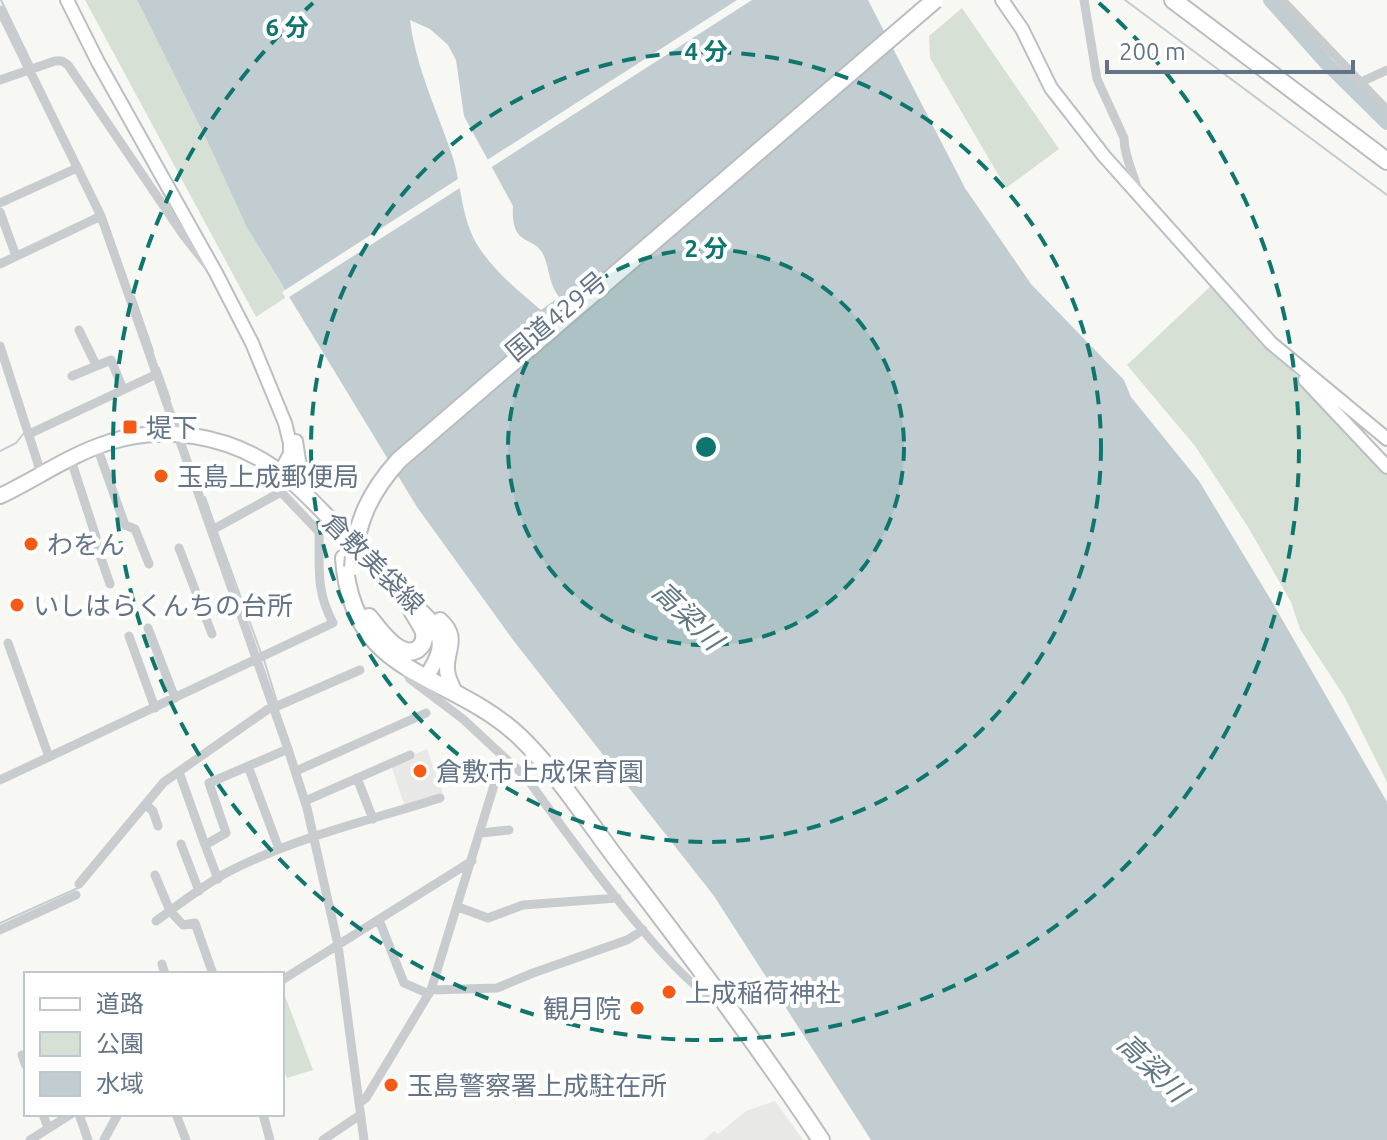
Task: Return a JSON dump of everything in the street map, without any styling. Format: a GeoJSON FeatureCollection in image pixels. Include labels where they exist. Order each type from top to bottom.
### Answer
{"type":"FeatureCollection","features":[{"type":"Feature","properties":{"kind":"highway","name":"国道429号"},"geometry":{"type":"LineString","coordinates":[[821,1140],[543,762],[518,736],[456,694],[404,667],[378,645],[359,620],[347,591],[347,527],[370,481],[393,455],[925,0]]}},
{"type":"Feature","properties":{"kind":"highway","name":"国道429号"},"geometry":{"type":"LineString","coordinates":[[426,677],[392,648],[360,601],[349,562],[367,502],[399,460],[935,0]]}},
{"type":"Feature","properties":{"kind":"highway"},"geometry":{"type":"LineString","coordinates":[[1173,0],[1387,161]]}},
{"type":"Feature","properties":{"kind":"highway"},"geometry":{"type":"LineString","coordinates":[[1189,0],[1387,149]]}},
{"type":"Feature","properties":{"kind":"highway"},"geometry":{"type":"LineString","coordinates":[[368,616],[395,646],[411,652],[417,650],[424,641],[424,635],[403,593]]}},
{"type":"Feature","properties":{"kind":"main road","name":"倉敷美袋線"},"geometry":{"type":"LineString","coordinates":[[0,496],[97,447],[146,435],[179,434],[231,446],[280,472],[440,633],[440,649],[426,677]]}},
{"type":"Feature","properties":{"kind":"main road"},"geometry":{"type":"LineString","coordinates":[[416,606],[445,624],[452,643],[447,674],[456,694]]}},
{"type":"Feature","properties":{"kind":"street"},"geometry":{"type":"LineString","coordinates":[[67,0],[252,343],[290,443],[290,454],[280,472]]}},
{"type":"Feature","properties":{"kind":"street"},"geometry":{"type":"LineString","coordinates":[[1002,0],[1022,29],[1042,72],[1070,115],[1139,195],[1271,343],[1387,439]]}},
{"type":"Feature","properties":{"kind":"street"},"geometry":{"type":"LineString","coordinates":[[1084,0],[1097,79],[1124,138],[1139,195]]}},
{"type":"Feature","properties":{"kind":"street"},"geometry":{"type":"LineString","coordinates":[[1282,0],[1387,110]]}},
{"type":"Feature","properties":{"kind":"street"},"geometry":{"type":"LineString","coordinates":[[0,10],[32,67],[101,216],[215,528],[296,771],[338,945],[364,1140]]}},
{"type":"Feature","properties":{"kind":"street"},"geometry":{"type":"LineString","coordinates":[[0,80],[55,61],[68,65],[184,236],[216,273]]}},
{"type":"Feature","properties":{"kind":"street"},"geometry":{"type":"LineString","coordinates":[[1359,83],[1387,70]]}},
{"type":"Feature","properties":{"kind":"street"},"geometry":{"type":"LineString","coordinates":[[0,203],[77,168]]}},
{"type":"Feature","properties":{"kind":"street"},"geometry":{"type":"LineString","coordinates":[[0,212],[16,256]]}},
{"type":"Feature","properties":{"kind":"street"},"geometry":{"type":"LineString","coordinates":[[0,264],[101,216]]}},
{"type":"Feature","properties":{"kind":"street"},"geometry":{"type":"LineString","coordinates":[[79,330],[96,365]]}},
{"type":"Feature","properties":{"kind":"street"},"geometry":{"type":"LineString","coordinates":[[0,346],[42,476]]}},
{"type":"Feature","properties":{"kind":"street"},"geometry":{"type":"LineString","coordinates":[[72,376],[111,360],[123,389]]}},
{"type":"Feature","properties":{"kind":"street"},"geometry":{"type":"LineString","coordinates":[[1293,361],[1296,370],[1387,467]]}},
{"type":"Feature","properties":{"kind":"street"},"geometry":{"type":"LineString","coordinates":[[29,434],[157,374]]}},
{"type":"Feature","properties":{"kind":"street"},"geometry":{"type":"LineString","coordinates":[[275,399],[289,422],[310,499]]}},
{"type":"Feature","properties":{"kind":"street"},"geometry":{"type":"LineString","coordinates":[[97,447],[125,525],[135,529],[149,564]]}},
{"type":"Feature","properties":{"kind":"street"},"geometry":{"type":"LineString","coordinates":[[71,460],[110,584]]}},
{"type":"Feature","properties":{"kind":"street"},"geometry":{"type":"LineString","coordinates":[[0,780],[333,623],[320,590],[317,563],[319,532],[281,492],[215,528]]}},
{"type":"Feature","properties":{"kind":"street"},"geometry":{"type":"LineString","coordinates":[[179,548],[212,634]]}},
{"type":"Feature","properties":{"kind":"street"},"geometry":{"type":"LineString","coordinates":[[148,628],[175,698]]}},
{"type":"Feature","properties":{"kind":"street"},"geometry":{"type":"LineString","coordinates":[[129,636],[155,708]]}},
{"type":"Feature","properties":{"kind":"street"},"geometry":{"type":"LineString","coordinates":[[8,643],[49,757]]}},
{"type":"Feature","properties":{"kind":"street"},"geometry":{"type":"LineString","coordinates":[[404,667],[410,679],[463,719],[526,777],[643,930],[704,994],[722,1002]]}},
{"type":"Feature","properties":{"kind":"street"},"geometry":{"type":"LineString","coordinates":[[0,930],[77,890],[148,806],[164,782],[180,774],[274,706],[360,670]]}},
{"type":"Feature","properties":{"kind":"street"},"geometry":{"type":"LineString","coordinates":[[296,771],[426,713]]}},
{"type":"Feature","properties":{"kind":"street"},"geometry":{"type":"LineString","coordinates":[[205,845],[226,833],[209,783],[288,749]]}},
{"type":"Feature","properties":{"kind":"street"},"geometry":{"type":"LineString","coordinates":[[305,801],[410,755]]}},
{"type":"Feature","properties":{"kind":"street"},"geometry":{"type":"LineString","coordinates":[[359,1103],[366,1098],[430,992],[495,782],[506,759]]}},
{"type":"Feature","properties":{"kind":"street"},"geometry":{"type":"LineString","coordinates":[[248,766],[279,849]]}},
{"type":"Feature","properties":{"kind":"street"},"geometry":{"type":"LineString","coordinates":[[180,774],[218,879]]}},
{"type":"Feature","properties":{"kind":"street"},"geometry":{"type":"LineString","coordinates":[[357,778],[373,819]]}},
{"type":"Feature","properties":{"kind":"street"},"geometry":{"type":"LineString","coordinates":[[156,921],[218,879],[279,849],[440,798]]}},
{"type":"Feature","properties":{"kind":"street"},"geometry":{"type":"LineString","coordinates":[[148,806],[158,826]]}},
{"type":"Feature","properties":{"kind":"street"},"geometry":{"type":"LineString","coordinates":[[481,833],[509,830]]}},
{"type":"Feature","properties":{"kind":"street"},"geometry":{"type":"LineString","coordinates":[[181,844],[199,891]]}},
{"type":"Feature","properties":{"kind":"street"},"geometry":{"type":"LineString","coordinates":[[284,979],[472,861]]}},
{"type":"Feature","properties":{"kind":"street"},"geometry":{"type":"LineString","coordinates":[[155,875],[170,911],[183,925],[195,923],[212,972]]}},
{"type":"Feature","properties":{"kind":"street"},"geometry":{"type":"LineString","coordinates":[[458,907],[488,918],[523,905],[617,898]]}},
{"type":"Feature","properties":{"kind":"street"},"geometry":{"type":"LineString","coordinates":[[379,920],[404,983],[430,992],[497,988],[627,940],[643,930]]}},
{"type":"Feature","properties":{"kind":"street"},"geometry":{"type":"LineString","coordinates":[[22,1055],[24,1060]]}},
{"type":"Feature","properties":{"kind":"street"},"geometry":{"type":"LineString","coordinates":[[323,1140],[360,1115]]}},
{"type":"Feature","properties":{"kind":"street"},"geometry":{"type":"LineString","coordinates":[[44,1116],[48,1128]]}},
{"type":"Feature","properties":{"kind":"street"},"geometry":{"type":"LineString","coordinates":[[30,1140],[68,1116]]}},
{"type":"Feature","properties":{"kind":"street"},"geometry":{"type":"LineString","coordinates":[[80,1116],[88,1140]]}},
{"type":"Feature","properties":{"kind":"street"},"geometry":{"type":"LineString","coordinates":[[104,1140],[117,1116]]}},
{"type":"Feature","properties":{"kind":"street"},"geometry":{"type":"LineString","coordinates":[[177,1116],[186,1140]]}},
{"type":"Feature","properties":{"kind":"street"},"geometry":{"type":"LineString","coordinates":[[264,1116],[270,1140]]}},
{"type":"Feature","properties":{"kind":"shaded area"},"geometry":{"type":"Polygon","coordinates":[[[427,749],[443,793],[405,807],[391,765],[427,749]]]}},
{"type":"Feature","properties":{"kind":"shaded area"},"geometry":{"type":"Polygon","coordinates":[[[775,1101],[803,1140],[704,1140],[714,1131],[718,1134],[746,1111],[775,1101]]]}},
{"type":"Feature","properties":{"kind":"green space"},"geometry":{"type":"Polygon","coordinates":[[[85,0],[137,0],[246,226],[288,296],[256,317],[85,0]]]}},
{"type":"Feature","properties":{"kind":"green space"},"geometry":{"type":"Polygon","coordinates":[[[962,8],[1059,149],[1006,188],[930,58],[929,36],[962,8]]]}},
{"type":"Feature","properties":{"kind":"green space"},"geometry":{"type":"Polygon","coordinates":[[[1213,284],[1387,474],[1387,782],[1344,696],[1300,629],[1291,602],[1248,527],[1195,446],[1127,365],[1213,284]]]}},
{"type":"Feature","properties":{"kind":"green space"},"geometry":{"type":"Polygon","coordinates":[[[284,993],[313,1070],[287,1078],[284,1070],[284,993]]]}},
{"type":"Feature","properties":{"kind":"water","name":"高梁川"},"geometry":{"type":"Polygon","coordinates":[[[137,0],[868,0],[965,188],[1031,284],[1124,380],[1131,397],[1199,481],[1387,802],[1387,1140],[871,1140],[714,896],[513,640],[417,507],[246,226],[137,0]],[[410,20],[422,72],[455,167],[469,227],[493,266],[541,310],[559,297],[544,256],[515,229],[513,206],[464,116],[456,60],[448,45],[430,29],[410,20]]]}},
{"type":"Feature","properties":{"kind":"pier"},"geometry":{"type":"Polygon","coordinates":[[[737,0],[752,0],[487,170],[484,162],[737,0]]]}},
{"type":"Feature","properties":{"kind":"pier"},"geometry":{"type":"Polygon","coordinates":[[[461,177],[463,186],[286,299],[282,292],[461,177]]]}},
{"type":"Feature","properties":{"kind":"waterway"},"geometry":{"type":"LineString","coordinates":[[1,0],[32,64]]}},
{"type":"Feature","properties":{"kind":"waterway"},"geometry":{"type":"LineString","coordinates":[[1125,0],[1387,195]]}},
{"type":"Feature","properties":{"kind":"waterway"},"geometry":{"type":"LineString","coordinates":[[1270,0],[1327,64],[1387,123]]}},
{"type":"Feature","properties":{"kind":"waterway"},"geometry":{"type":"LineString","coordinates":[[134,296],[153,351]]}},
{"type":"Feature","properties":{"kind":"waterway"},"geometry":{"type":"LineString","coordinates":[[159,368],[170,399]]}},
{"type":"Feature","properties":{"kind":"waterway"},"geometry":{"type":"LineString","coordinates":[[0,451],[16,443],[24,433]]}},
{"type":"Feature","properties":{"kind":"waterway"},"geometry":{"type":"LineString","coordinates":[[205,497],[215,526]]}},
{"type":"Feature","properties":{"kind":"waterway"},"geometry":{"type":"LineString","coordinates":[[217,532],[261,653]]}},
{"type":"Feature","properties":{"kind":"waterway"},"geometry":{"type":"LineString","coordinates":[[264,660],[277,702]]}},
{"type":"Feature","properties":{"kind":"waterway"},"geometry":{"type":"LineString","coordinates":[[0,923],[80,887]]}},
{"type":"Feature","properties":{"kind":"place","name":"堤下"},"geometry":{"type":"Point","coordinates":[130,427]}},
{"type":"Feature","properties":{"kind":"place","name":"玉島上成郵便局"},"geometry":{"type":"Point","coordinates":[161,476]}},
{"type":"Feature","properties":{"kind":"place","name":"わをん"},"geometry":{"type":"Point","coordinates":[31,544]}},
{"type":"Feature","properties":{"kind":"place","name":"いしはらくんちの台所"},"geometry":{"type":"Point","coordinates":[17,605]}},
{"type":"Feature","properties":{"kind":"place","name":"倉敷市上成保育園"},"geometry":{"type":"Point","coordinates":[420,771]}},
{"type":"Feature","properties":{"kind":"place","name":"上成稲荷神社"},"geometry":{"type":"Point","coordinates":[669,992]}},
{"type":"Feature","properties":{"kind":"place","name":"観月院"},"geometry":{"type":"Point","coordinates":[637,1008]}},
{"type":"Feature","properties":{"kind":"place","name":"玉島警察署上成駐在所"},"geometry":{"type":"Point","coordinates":[391,1085]}}]}
